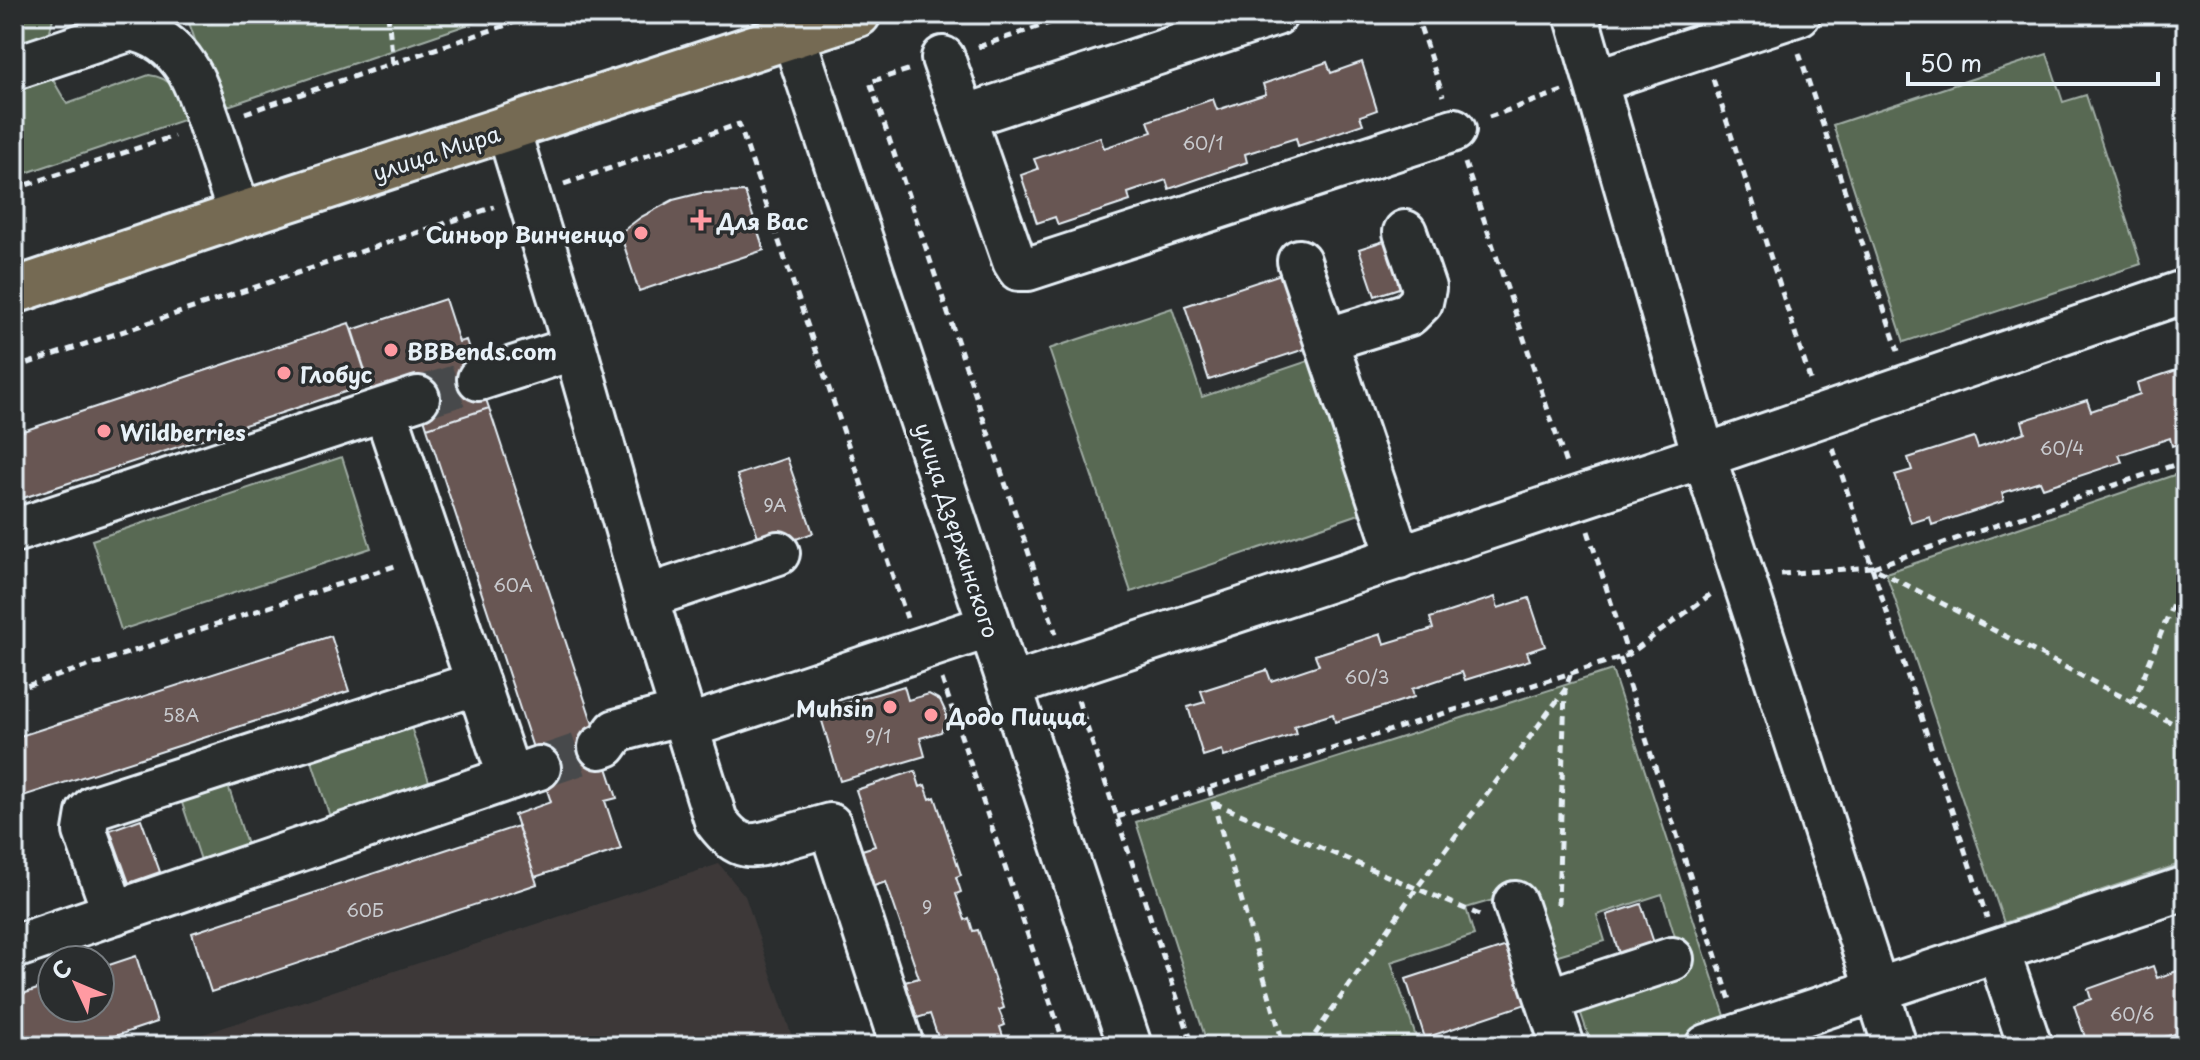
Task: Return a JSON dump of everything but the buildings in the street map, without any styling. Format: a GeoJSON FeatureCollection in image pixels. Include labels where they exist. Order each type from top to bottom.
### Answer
{"type":"FeatureCollection","features":[{"type":"Feature","properties":{"kind":"main road","name":"улица Мира"},"geometry":{"type":"LineString","coordinates":[[14,291],[508,129],[789,25],[858,14]]}},
{"type":"Feature","properties":{"kind":"street"},"geometry":{"type":"LineString","coordinates":[[964,117],[1276,14]]}},
{"type":"Feature","properties":{"kind":"street"},"geometry":{"type":"LineString","coordinates":[[1576,14],[1704,456],[1895,1046]]}},
{"type":"Feature","properties":{"kind":"street"},"geometry":{"type":"LineString","coordinates":[[1596,80],[1793,16]]}},
{"type":"Feature","properties":{"kind":"street","name":"улица Дзержинского"},"geometry":{"type":"LineString","coordinates":[[789,25],[1130,1046]]}},
{"type":"Feature","properties":{"kind":"street"},"geometry":{"type":"LineString","coordinates":[[14,68],[131,29],[144,32],[174,51],[187,68],[210,124],[240,215]]}},
{"type":"Feature","properties":{"kind":"street"},"geometry":{"type":"LineString","coordinates":[[943,58],[1019,269],[1028,269],[1454,130]]}},
{"type":"Feature","properties":{"kind":"street"},"geometry":{"type":"LineString","coordinates":[[508,129],[646,597],[716,821],[726,834],[755,847],[830,825],[902,1046]]}},
{"type":"Feature","properties":{"kind":"street"},"geometry":{"type":"LineString","coordinates":[[1326,340],[1409,314],[1421,302],[1424,288],[1405,232]]}},
{"type":"Feature","properties":{"kind":"street"},"geometry":{"type":"LineString","coordinates":[[1299,261],[1399,558]]}},
{"type":"Feature","properties":{"kind":"street"},"geometry":{"type":"LineString","coordinates":[[1010,686],[1704,456],[2186,291]]}},
{"type":"Feature","properties":{"kind":"street"},"geometry":{"type":"LineString","coordinates":[[479,379],[575,348]]}},
{"type":"Feature","properties":{"kind":"street"},"geometry":{"type":"LineString","coordinates":[[14,531],[402,404],[433,553],[478,683],[524,773],[14,947]]}},
{"type":"Feature","properties":{"kind":"street"},"geometry":{"type":"LineString","coordinates":[[646,597],[778,553]]}},
{"type":"Feature","properties":{"kind":"street"},"geometry":{"type":"LineString","coordinates":[[600,747],[606,745],[616,731],[684,720],[990,626]]}},
{"type":"Feature","properties":{"kind":"street"},"geometry":{"type":"LineString","coordinates":[[114,913],[85,831],[88,813],[94,807],[478,683]]}},
{"type":"Feature","properties":{"kind":"street"},"geometry":{"type":"LineString","coordinates":[[1745,1039],[2186,888]]}},
{"type":"Feature","properties":{"kind":"street"},"geometry":{"type":"LineString","coordinates":[[1532,919],[1548,1000],[1563,1046]]}},
{"type":"Feature","properties":{"kind":"street"},"geometry":{"type":"LineString","coordinates":[[1998,951],[2030,1046]]}},
{"type":"Feature","properties":{"kind":"street"},"geometry":{"type":"LineString","coordinates":[[1548,1000],[1672,959]]}},
{"type":"Feature","properties":{"kind":"path"},"geometry":{"type":"LineString","coordinates":[[388,14],[393,65]]}},
{"type":"Feature","properties":{"kind":"path"},"geometry":{"type":"LineString","coordinates":[[14,189],[539,14]]}},
{"type":"Feature","properties":{"kind":"path"},"geometry":{"type":"LineString","coordinates":[[1416,14],[1628,655]]}},
{"type":"Feature","properties":{"kind":"path"},"geometry":{"type":"LineString","coordinates":[[1793,16],[1909,385]]}},
{"type":"Feature","properties":{"kind":"path"},"geometry":{"type":"LineString","coordinates":[[1702,47],[1998,951]]}},
{"type":"Feature","properties":{"kind":"path"},"geometry":{"type":"LineString","coordinates":[[1454,130],[1596,80]]}},
{"type":"Feature","properties":{"kind":"path"},"geometry":{"type":"LineString","coordinates":[[870,82],[1193,1046]]}},
{"type":"Feature","properties":{"kind":"path"},"geometry":{"type":"LineString","coordinates":[[14,368],[739,124],[924,667],[942,679],[1065,1046]]}},
{"type":"Feature","properties":{"kind":"path"},"geometry":{"type":"LineString","coordinates":[[1117,817],[1628,655],[1718,588],[1780,574],[1872,567],[2186,461]]}},
{"type":"Feature","properties":{"kind":"path"},"geometry":{"type":"LineString","coordinates":[[14,690],[433,553]]}},
{"type":"Feature","properties":{"kind":"path"},"geometry":{"type":"LineString","coordinates":[[1872,567],[2186,730]]}},
{"type":"Feature","properties":{"kind":"path"},"geometry":{"type":"LineString","coordinates":[[2133,703],[2186,571]]}},
{"type":"Feature","properties":{"kind":"path"},"geometry":{"type":"LineString","coordinates":[[1620,658],[1745,1039]]}},
{"type":"Feature","properties":{"kind":"path"},"geometry":{"type":"LineString","coordinates":[[1214,803],[1416,889],[1532,919],[1565,690],[1571,673]]}},
{"type":"Feature","properties":{"kind":"path"},"geometry":{"type":"LineString","coordinates":[[1307,1046],[1416,889],[1565,690]]}},
{"type":"Feature","properties":{"kind":"path"},"geometry":{"type":"LineString","coordinates":[[1209,788],[1284,1046]]}},
{"type":"Feature","properties":{"kind":"shaded area"},"geometry":{"type":"Polygon","coordinates":[[[719,864],[745,896],[795,1046],[167,1046],[719,864]]]}},
{"type":"Feature","properties":{"kind":"green space"},"geometry":{"type":"Polygon","coordinates":[[[14,14],[54,14],[46,47],[14,57],[14,14]]]}},
{"type":"Feature","properties":{"kind":"green space"},"geometry":{"type":"Polygon","coordinates":[[[186,14],[209,14],[212,22],[238,14],[499,14],[219,109],[186,14]]]}},
{"type":"Feature","properties":{"kind":"green space"},"geometry":{"type":"Polygon","coordinates":[[[2047,54],[2063,102],[2086,95],[2141,264],[1904,342],[1833,125],[2047,54]]]}},
{"type":"Feature","properties":{"kind":"green space"},"geometry":{"type":"Polygon","coordinates":[[[46,68],[67,104],[149,75],[158,77],[175,89],[189,118],[14,177],[14,79],[46,68]]]}},
{"type":"Feature","properties":{"kind":"green space"},"geometry":{"type":"Polygon","coordinates":[[[1172,308],[1202,397],[1320,357],[1371,510],[1131,592],[1049,349],[1172,308]]]}},
{"type":"Feature","properties":{"kind":"green space"},"geometry":{"type":"Polygon","coordinates":[[[342,457],[371,548],[121,630],[92,540],[342,457]]]}},
{"type":"Feature","properties":{"kind":"green space"},"geometry":{"type":"Polygon","coordinates":[[[2186,471],[2186,862],[2004,923],[1886,573],[2186,471]]]}},
{"type":"Feature","properties":{"kind":"green space"},"geometry":{"type":"Polygon","coordinates":[[[1612,670],[1728,1025],[1660,1046],[1592,1046],[1579,1008],[1686,973],[1662,894],[1597,915],[1605,941],[1548,958],[1527,890],[1466,908],[1474,935],[1391,962],[1417,1040],[1396,1046],[1208,1046],[1136,822],[1612,670]]]}},
{"type":"Feature","properties":{"kind":"green space"},"geometry":{"type":"Polygon","coordinates":[[[408,718],[431,787],[331,820],[309,752],[408,718]]]}},
{"type":"Feature","properties":{"kind":"green space"},"geometry":{"type":"Polygon","coordinates":[[[226,779],[248,848],[202,863],[179,794],[226,779]]]}},
{"type":"Feature","properties":{"kind":"tunnel"},"geometry":{"type":"LineString","coordinates":[[418,398],[479,379]]}},
{"type":"Feature","properties":{"kind":"tunnel"},"geometry":{"type":"LineString","coordinates":[[539,768],[600,747]]}},
{"type":"Feature","properties":{"kind":"place","name":"Для Вас"},"geometry":{"type":"Point","coordinates":[701,220]}},
{"type":"Feature","properties":{"kind":"place","name":"Синьор Винченцо"},"geometry":{"type":"Point","coordinates":[641,233]}},
{"type":"Feature","properties":{"kind":"place","name":"BBBends.com"},"geometry":{"type":"Point","coordinates":[391,350]}},
{"type":"Feature","properties":{"kind":"place","name":"Глобус"},"geometry":{"type":"Point","coordinates":[284,373]}},
{"type":"Feature","properties":{"kind":"place","name":"Wildberries"},"geometry":{"type":"Point","coordinates":[104,431]}},
{"type":"Feature","properties":{"kind":"place","name":"Muhsin"},"geometry":{"type":"Point","coordinates":[890,707]}},
{"type":"Feature","properties":{"kind":"place","name":"Додо Пицца"},"geometry":{"type":"Point","coordinates":[931,715]}}]}
